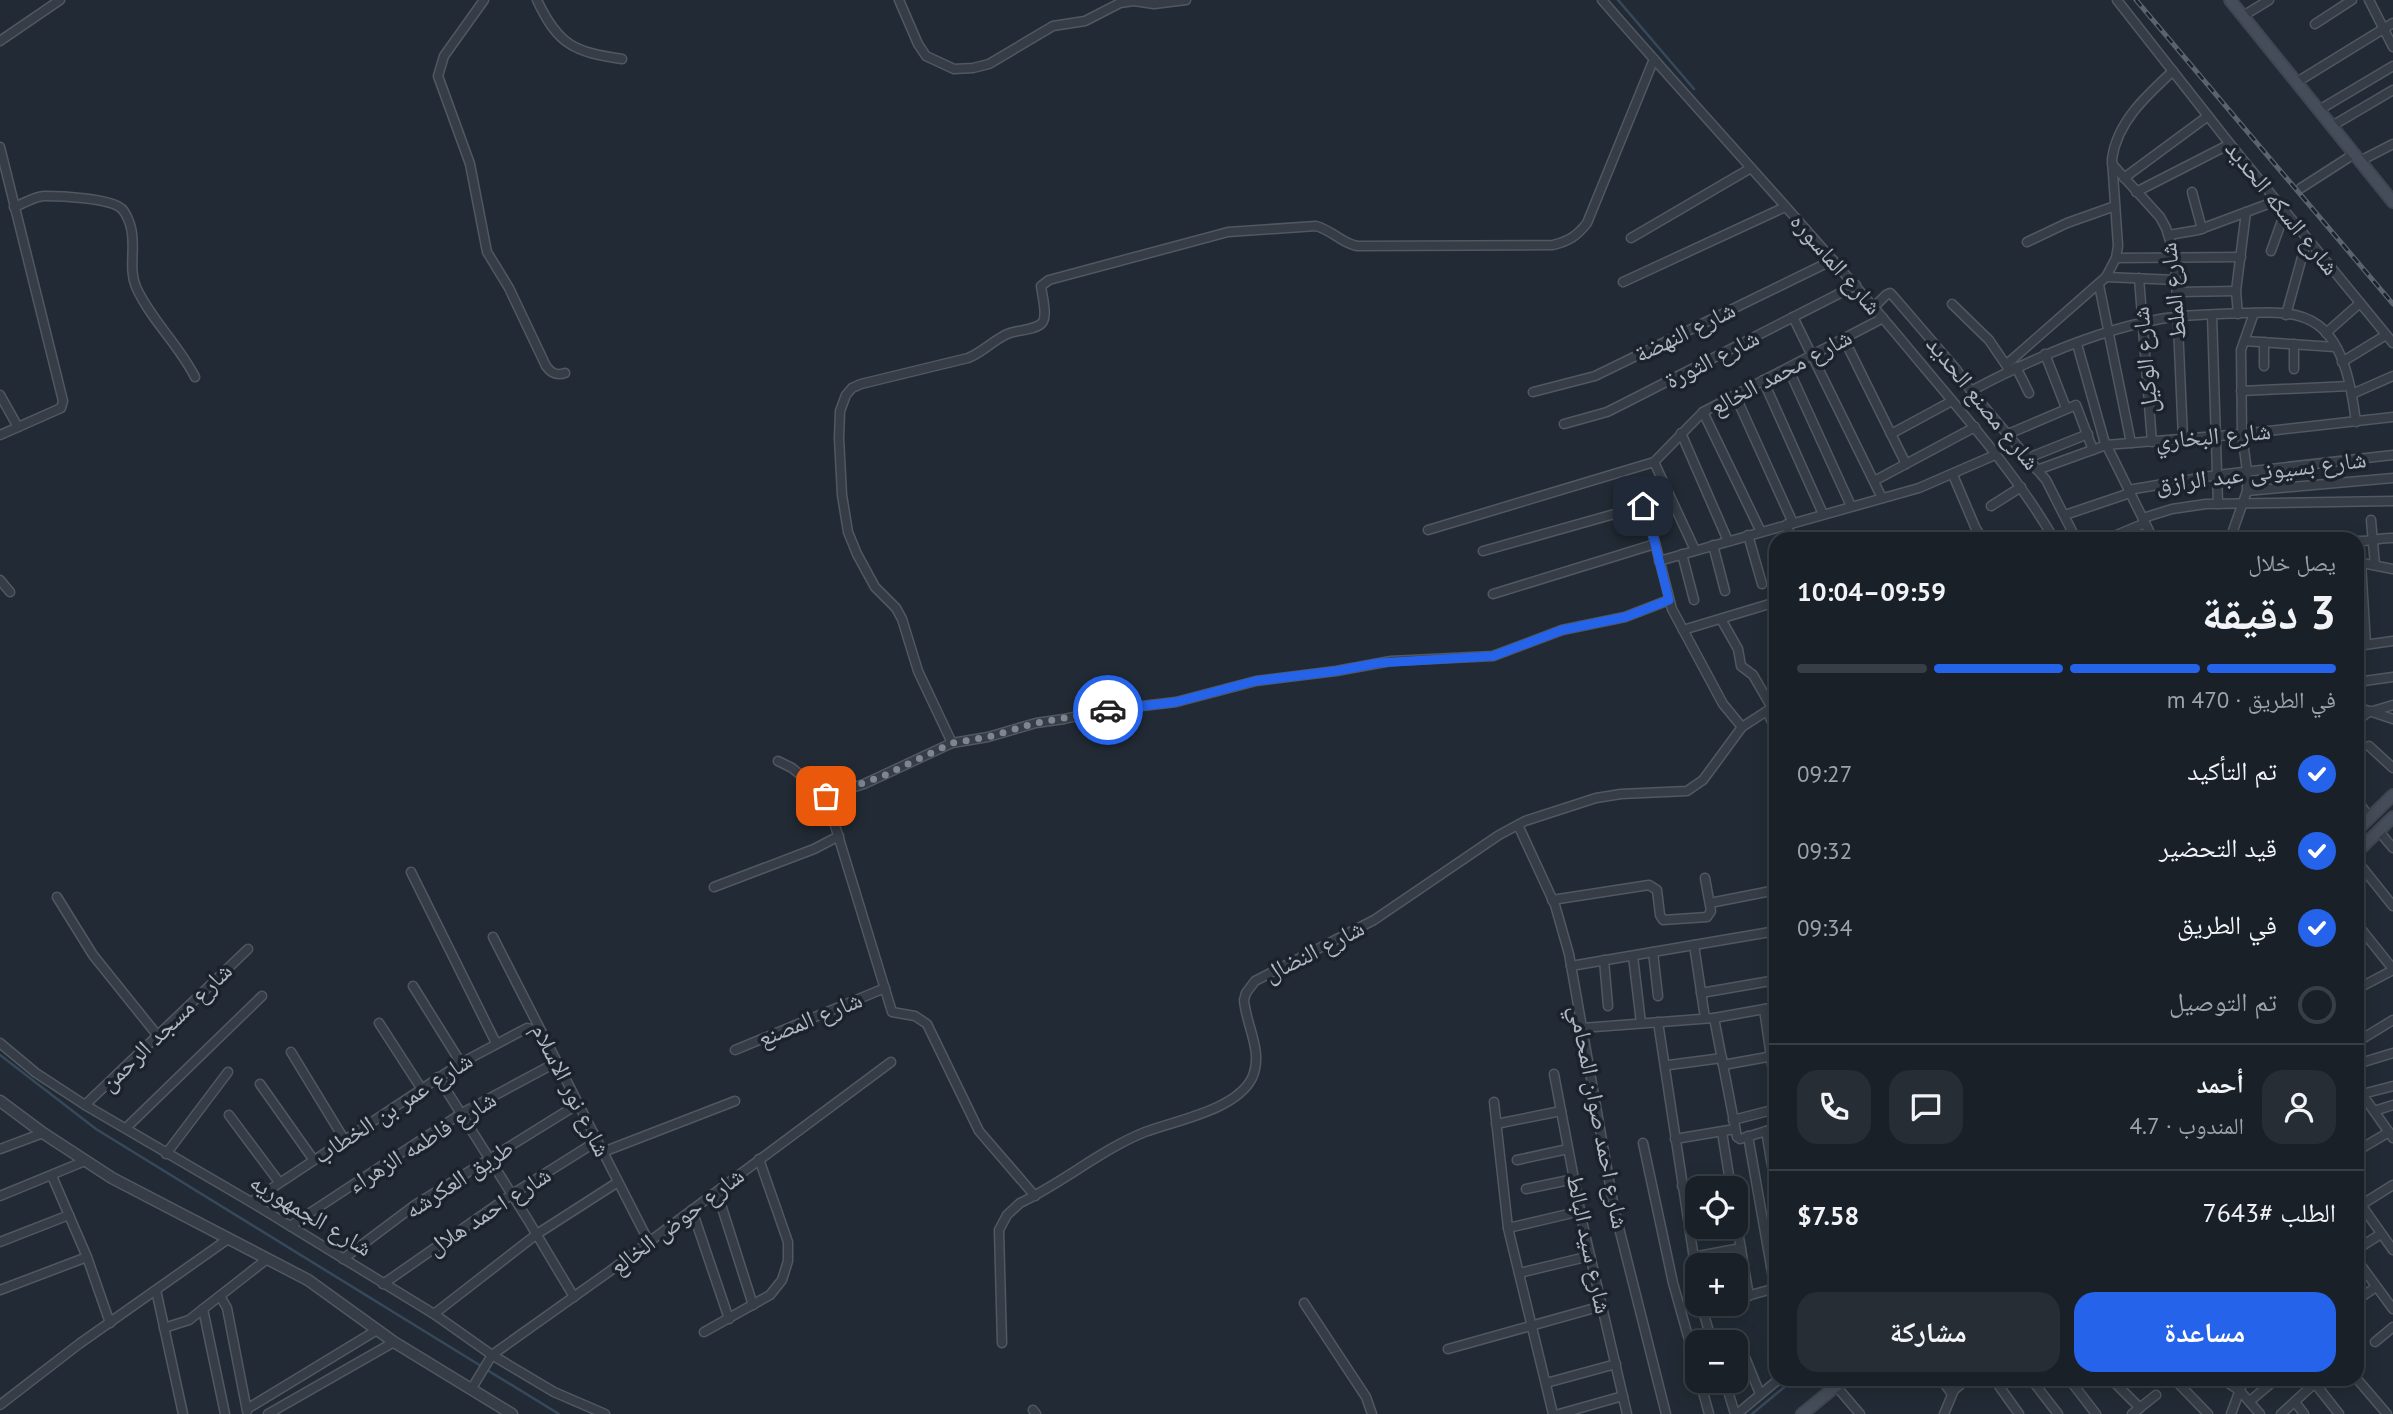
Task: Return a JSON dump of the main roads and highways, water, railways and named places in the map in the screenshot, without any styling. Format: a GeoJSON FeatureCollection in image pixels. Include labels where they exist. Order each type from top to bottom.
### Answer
{"type":"FeatureCollection","features":[{"type":"Feature","properties":{"kind":"main road"},"geometry":{"type":"LineString","coordinates":[[2230,0],[2392,200]]}},
{"type":"Feature","properties":{"kind":"main road"},"geometry":{"type":"LineString","coordinates":[[2364,824],[2393,795]]}},
{"type":"Feature","properties":{"kind":"main road"},"geometry":{"type":"LineString","coordinates":[[2364,845],[2393,817]]}},
{"type":"Feature","properties":{"kind":"main road"},"geometry":{"type":"LineString","coordinates":[[1802,1414],[1837,1386]]}},
{"type":"Feature","properties":{"kind":"waterway"},"geometry":{"type":"LineString","coordinates":[[1618,0],[1694,89]]}},
{"type":"Feature","properties":{"kind":"waterway"},"geometry":{"type":"LineString","coordinates":[[0,1055],[96,1129],[481,1366]]}},
{"type":"Feature","properties":{"kind":"waterway"},"geometry":{"type":"LineString","coordinates":[[487,1370],[559,1414]]}},
{"type":"Feature","properties":{"kind":"waterway"},"geometry":{"type":"LineString","coordinates":[[1752,1414],[1786,1386]]}},
{"type":"Feature","properties":{"kind":"railway"},"geometry":{"type":"LineString","coordinates":[[2136,0],[2393,304]]}}]}
